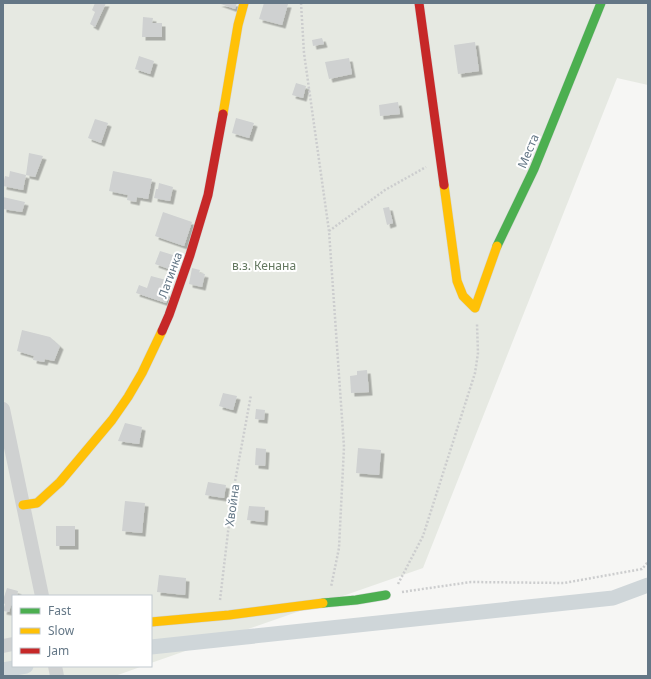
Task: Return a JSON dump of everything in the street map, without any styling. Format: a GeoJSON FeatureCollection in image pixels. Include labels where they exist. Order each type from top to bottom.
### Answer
{"type":"FeatureCollection","features":[{"type":"Feature","properties":{"kind":"street","name":"Латинка"},"geometry":{"type":"LineString","coordinates":[[23,506],[37,503],[70,470],[112,420],[138,379],[169,315],[190,255],[208,195],[238,25],[244,3]]}},
{"type":"Feature","properties":{"kind":"street"},"geometry":{"type":"LineString","coordinates":[[420,3],[457,281],[465,300],[475,308]]}},
{"type":"Feature","properties":{"kind":"street","name":"Места"},"geometry":{"type":"LineString","coordinates":[[475,308],[495,250],[534,169],[601,3]]}},
{"type":"Feature","properties":{"kind":"street"},"geometry":{"type":"LineString","coordinates":[[3,409],[42,595]]}},
{"type":"Feature","properties":{"kind":"street"},"geometry":{"type":"LineString","coordinates":[[152,622],[365,600],[386,595]]}},
{"type":"Feature","properties":{"kind":"path"},"geometry":{"type":"LineString","coordinates":[[302,3],[304,53],[329,231],[344,447],[339,548],[328,603]]}},
{"type":"Feature","properties":{"kind":"path"},"geometry":{"type":"LineString","coordinates":[[329,231],[385,190],[440,160]]}},
{"type":"Feature","properties":{"kind":"path"},"geometry":{"type":"LineString","coordinates":[[386,595],[400,583],[423,536],[475,373],[478,352],[475,308]]}},
{"type":"Feature","properties":{"kind":"path","name":"Хвойна"},"geometry":{"type":"LineString","coordinates":[[218,616],[232,498],[251,395]]}},
{"type":"Feature","properties":{"kind":"path"},"geometry":{"type":"LineString","coordinates":[[386,595],[471,582],[564,583],[642,568],[648,562]]}},
{"type":"Feature","properties":{"kind":"green space","name":"в.з. Кенана"},"geometry":{"type":"Polygon","coordinates":[[[3,3],[648,3],[648,85],[617,78],[423,568],[152,663],[152,595],[12,595],[12,667],[140,667],[115,676],[3,676],[3,3]]]}},
{"type":"Feature","properties":{"kind":"building"},"geometry":{"type":"Polygon","coordinates":[[[95,3],[106,3],[95,27],[90,24],[95,12],[92,10],[95,3]]]}},
{"type":"Feature","properties":{"kind":"building"},"geometry":{"type":"Polygon","coordinates":[[[218,3],[237,3],[235,9],[218,3]]]}},
{"type":"Feature","properties":{"kind":"building"},"geometry":{"type":"Polygon","coordinates":[[[264,3],[288,4],[282,25],[259,19],[264,3]]]}},
{"type":"Feature","properties":{"kind":"building"},"geometry":{"type":"Polygon","coordinates":[[[143,17],[153,18],[152,23],[162,23],[162,37],[142,37],[143,17]]]}},
{"type":"Feature","properties":{"kind":"building"},"geometry":{"type":"Polygon","coordinates":[[[322,38],[324,44],[313,46],[312,40],[322,38]]]}},
{"type":"Feature","properties":{"kind":"building"},"geometry":{"type":"Polygon","coordinates":[[[475,42],[479,71],[458,74],[454,45],[475,42]]]}},
{"type":"Feature","properties":{"kind":"building"},"geometry":{"type":"Polygon","coordinates":[[[139,56],[154,61],[150,74],[135,69],[139,56]]]}},
{"type":"Feature","properties":{"kind":"building"},"geometry":{"type":"Polygon","coordinates":[[[349,58],[352,74],[329,79],[325,62],[349,58]]]}},
{"type":"Feature","properties":{"kind":"building"},"geometry":{"type":"Polygon","coordinates":[[[296,83],[306,86],[303,98],[292,95],[296,83]]]}},
{"type":"Feature","properties":{"kind":"building"},"geometry":{"type":"Polygon","coordinates":[[[398,102],[400,114],[380,116],[379,105],[398,102]]]}},
{"type":"Feature","properties":{"kind":"building"},"geometry":{"type":"Polygon","coordinates":[[[236,118],[254,123],[249,138],[232,133],[236,118]]]}},
{"type":"Feature","properties":{"kind":"building"},"geometry":{"type":"Polygon","coordinates":[[[95,119],[108,123],[101,143],[88,138],[95,119]]]}},
{"type":"Feature","properties":{"kind":"building"},"geometry":{"type":"Polygon","coordinates":[[[29,153],[43,156],[35,177],[26,175],[29,153]]]}},
{"type":"Feature","properties":{"kind":"building"},"geometry":{"type":"Polygon","coordinates":[[[10,171],[26,175],[23,190],[3,186],[5,176],[9,177],[10,171]]]}},
{"type":"Feature","properties":{"kind":"building"},"geometry":{"type":"Polygon","coordinates":[[[113,171],[152,179],[148,199],[137,197],[136,202],[127,200],[128,195],[109,191],[113,171]]]}},
{"type":"Feature","properties":{"kind":"building"},"geometry":{"type":"Polygon","coordinates":[[[159,183],[173,187],[170,201],[154,198],[159,183]]]}},
{"type":"Feature","properties":{"kind":"building"},"geometry":{"type":"Polygon","coordinates":[[[3,197],[25,202],[22,212],[3,209],[3,197]]]}},
{"type":"Feature","properties":{"kind":"building"},"geometry":{"type":"Polygon","coordinates":[[[389,207],[393,223],[387,225],[383,208],[389,207]]]}},
{"type":"Feature","properties":{"kind":"building"},"geometry":{"type":"Polygon","coordinates":[[[163,212],[192,222],[184,246],[155,236],[163,212]]]}},
{"type":"Feature","properties":{"kind":"building"},"geometry":{"type":"Polygon","coordinates":[[[160,251],[173,255],[169,269],[155,264],[160,251]]]}},
{"type":"Feature","properties":{"kind":"building"},"geometry":{"type":"Polygon","coordinates":[[[192,268],[200,270],[199,273],[205,274],[202,287],[189,284],[192,268]]]}},
{"type":"Feature","properties":{"kind":"building"},"geometry":{"type":"Polygon","coordinates":[[[151,276],[166,280],[162,292],[169,294],[166,303],[136,293],[139,285],[147,288],[151,276]]]}},
{"type":"Feature","properties":{"kind":"building"},"geometry":{"type":"Polygon","coordinates":[[[22,330],[50,337],[60,346],[54,361],[45,359],[44,362],[33,360],[34,356],[17,351],[22,330]]]}},
{"type":"Feature","properties":{"kind":"building"},"geometry":{"type":"Polygon","coordinates":[[[367,370],[369,392],[351,393],[350,376],[357,375],[357,371],[367,370]]]}},
{"type":"Feature","properties":{"kind":"building"},"geometry":{"type":"Polygon","coordinates":[[[223,393],[237,396],[233,410],[219,406],[223,393]]]}},
{"type":"Feature","properties":{"kind":"building"},"geometry":{"type":"Polygon","coordinates":[[[256,409],[265,410],[264,420],[255,419],[256,409]]]}},
{"type":"Feature","properties":{"kind":"building"},"geometry":{"type":"Polygon","coordinates":[[[125,423],[142,427],[139,444],[118,441],[125,423]]]}},
{"type":"Feature","properties":{"kind":"building"},"geometry":{"type":"Polygon","coordinates":[[[256,448],[266,449],[265,466],[255,465],[256,448]]]}},
{"type":"Feature","properties":{"kind":"building"},"geometry":{"type":"Polygon","coordinates":[[[358,448],[381,450],[379,475],[356,473],[358,448]]]}},
{"type":"Feature","properties":{"kind":"building"},"geometry":{"type":"Polygon","coordinates":[[[208,482],[226,485],[224,498],[205,495],[208,482]]]}},
{"type":"Feature","properties":{"kind":"building"},"geometry":{"type":"Polygon","coordinates":[[[125,501],[145,503],[142,533],[122,531],[125,501]]]}},
{"type":"Feature","properties":{"kind":"building"},"geometry":{"type":"Polygon","coordinates":[[[249,506],[265,507],[264,522],[247,520],[249,506]]]}},
{"type":"Feature","properties":{"kind":"building"},"geometry":{"type":"Polygon","coordinates":[[[56,526],[75,526],[75,546],[56,546],[56,526]]]}},
{"type":"Feature","properties":{"kind":"building"},"geometry":{"type":"Polygon","coordinates":[[[159,575],[186,578],[185,595],[157,592],[159,575]]]}},
{"type":"Feature","properties":{"kind":"building"},"geometry":{"type":"Polygon","coordinates":[[[7,588],[18,591],[17,595],[12,595],[12,606],[9,612],[3,611],[5,604],[3,603],[7,588]]]}},
{"type":"Feature","properties":{"kind":"waterway"},"geometry":{"type":"LineString","coordinates":[[152,647],[613,598],[648,585]]}},
{"type":"Feature","properties":{"kind":"waterway"},"geometry":{"type":"LineString","coordinates":[[3,670],[20,667]]}},
{"type":"Feature","properties":{"kind":"traffic: fast"},"geometry":{"type":"LineString","coordinates":[[497,246],[534,169],[601,3]]}},
{"type":"Feature","properties":{"kind":"traffic: fast"},"geometry":{"type":"LineString","coordinates":[[323,603],[386,595]]}},
{"type":"Feature","properties":{"kind":"traffic: slow"},"geometry":{"type":"LineString","coordinates":[[223,114],[238,25],[244,3]]}},
{"type":"Feature","properties":{"kind":"traffic: slow"},"geometry":{"type":"LineString","coordinates":[[444,185],[457,281],[463,296],[475,308],[497,246]]}},
{"type":"Feature","properties":{"kind":"traffic: slow"},"geometry":{"type":"LineString","coordinates":[[23,505],[37,503],[60,482],[112,420],[142,373],[162,331]]}},
{"type":"Feature","properties":{"kind":"traffic: slow"},"geometry":{"type":"LineString","coordinates":[[152,622],[229,615],[323,603]]}},
{"type":"Feature","properties":{"kind":"traffic: jam"},"geometry":{"type":"LineString","coordinates":[[419,3],[444,185]]}},
{"type":"Feature","properties":{"kind":"traffic: jam"},"geometry":{"type":"LineString","coordinates":[[162,331],[190,255],[208,195],[223,114]]}}]}
